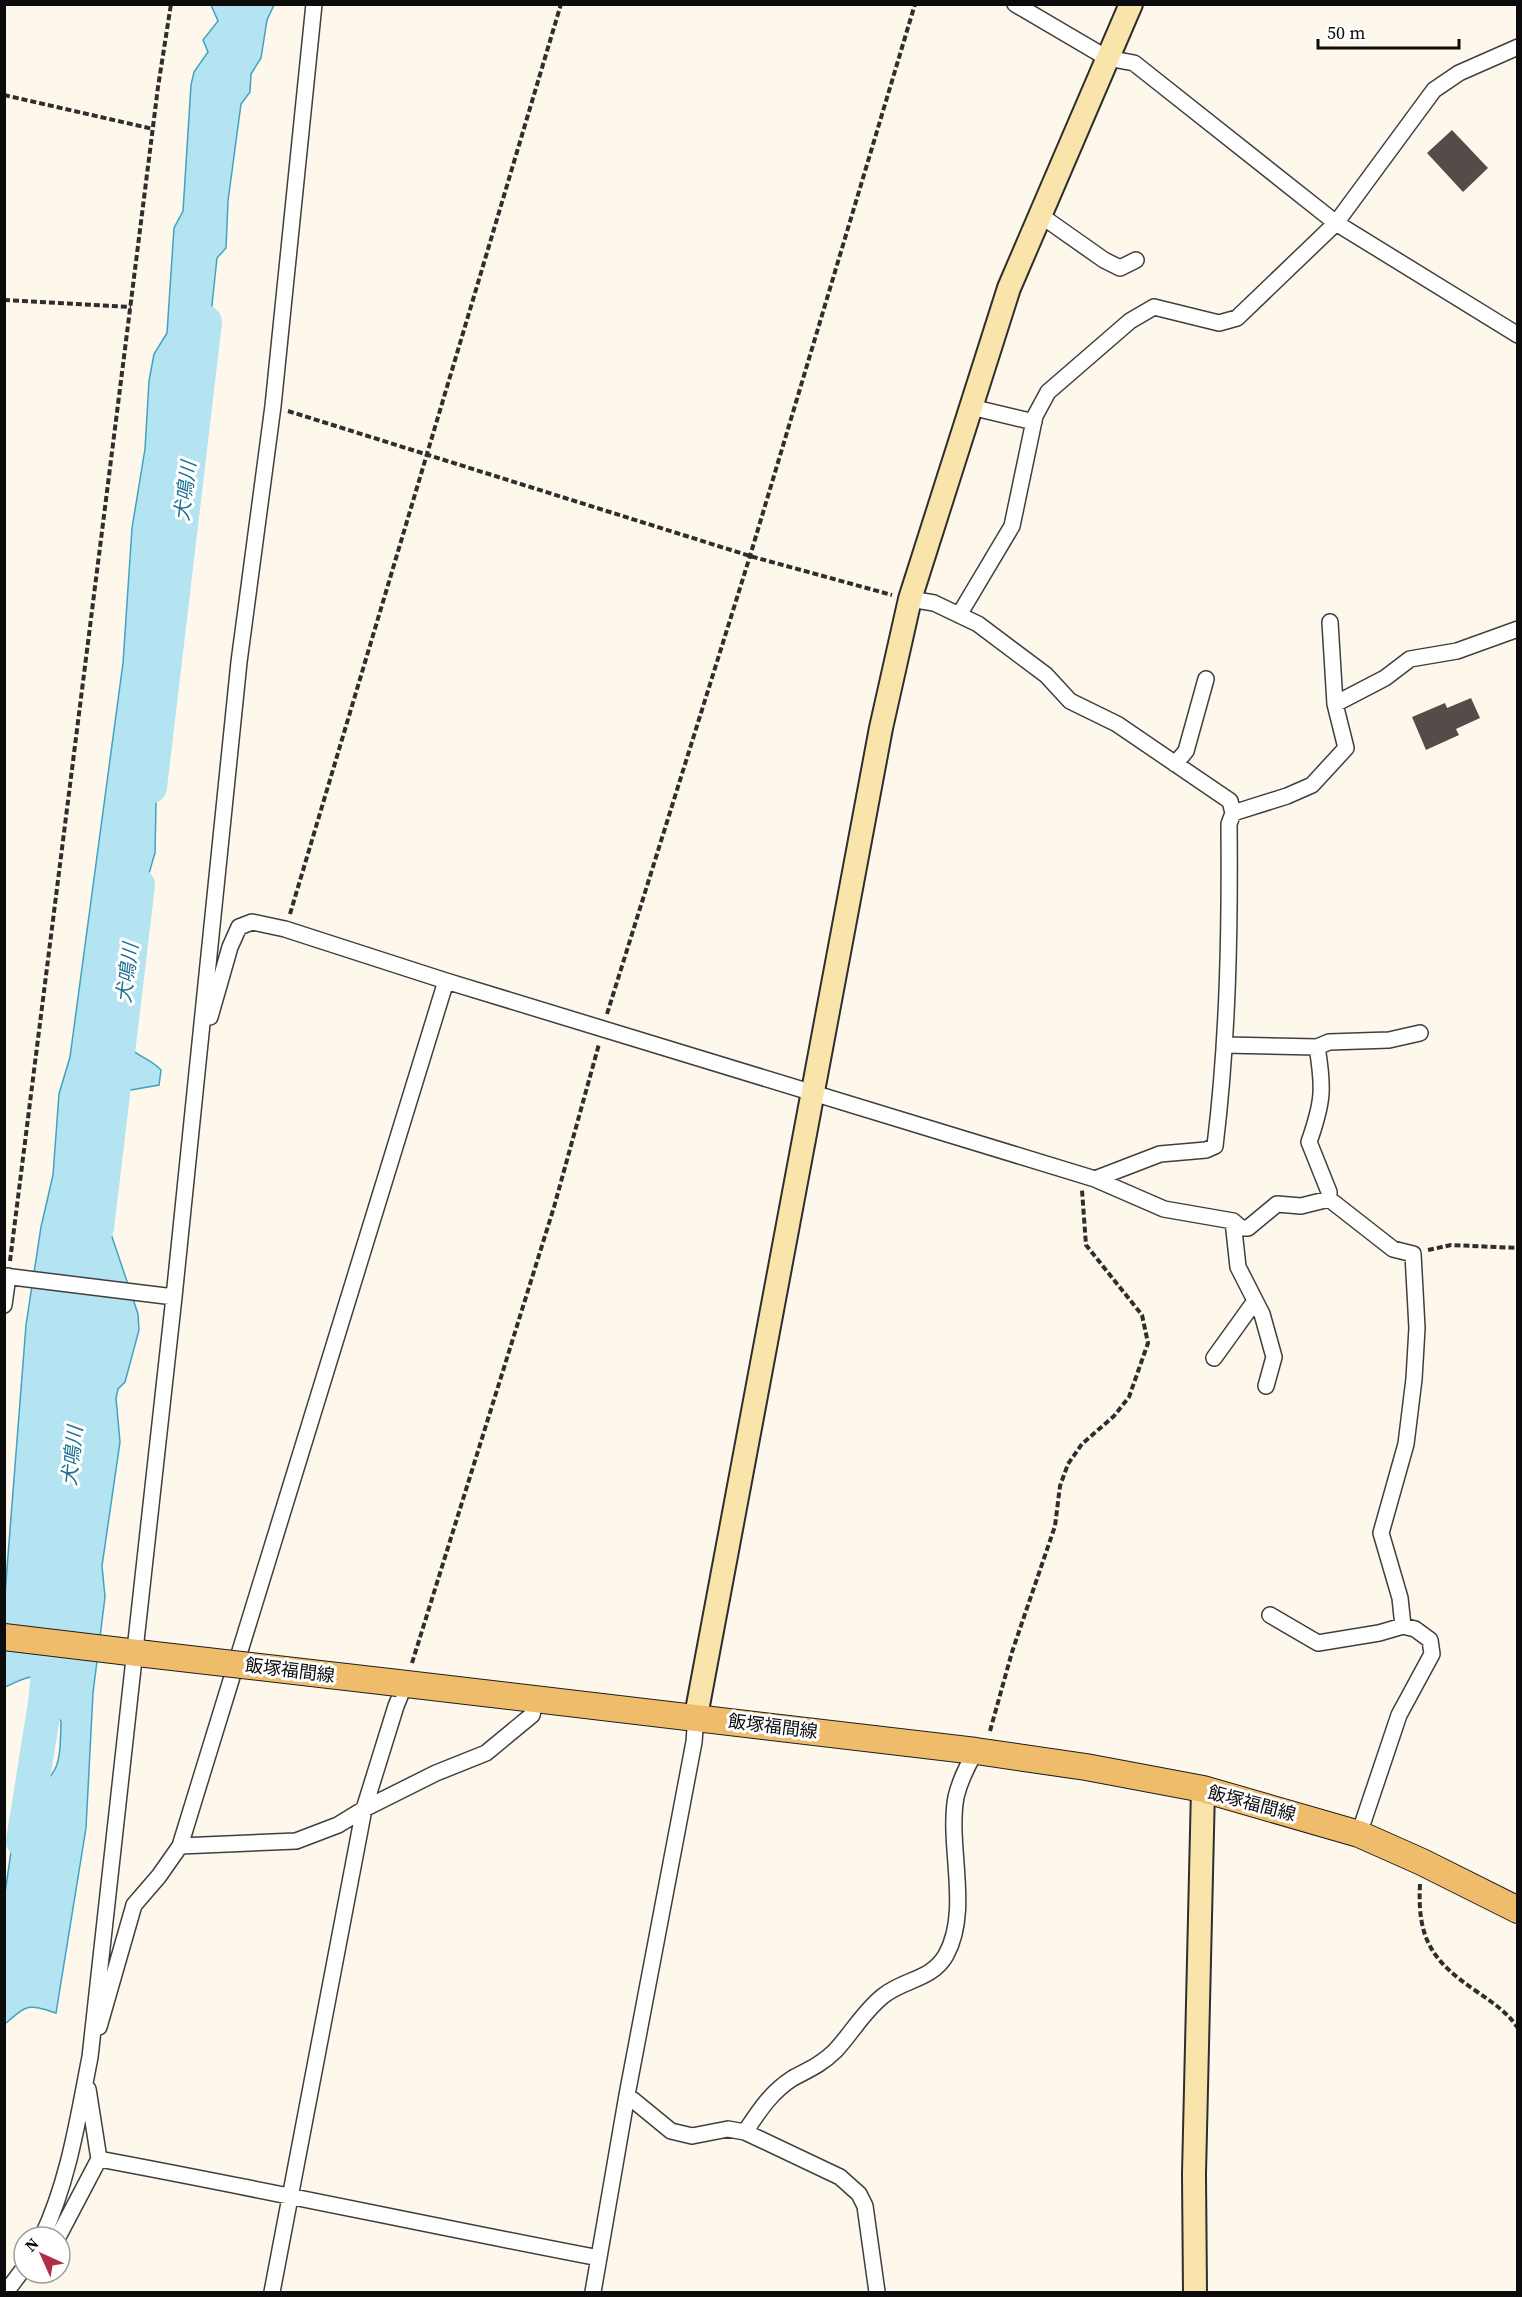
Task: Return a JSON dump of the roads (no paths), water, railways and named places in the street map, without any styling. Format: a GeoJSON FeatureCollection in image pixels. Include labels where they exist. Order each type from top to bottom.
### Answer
{"type":"FeatureCollection","features":[{"type":"Feature","properties":{"kind":"main road","name":"飯塚福間線"},"geometry":{"type":"LineString","coordinates":[[4,1637],[696,1716],[1086,1767],[1203,1789],[1359,1834],[1422,1862],[1518,1910]]}},
{"type":"Feature","properties":{"kind":"street"},"geometry":{"type":"LineString","coordinates":[[64,2225],[99,2159],[88,2091],[90,2057],[136,1653],[239,662],[273,406],[314,4]]}},
{"type":"Feature","properties":{"kind":"street"},"geometry":{"type":"LineString","coordinates":[[1015,4],[1107,58],[1134,63],[1336,223],[1518,335]]}},
{"type":"Feature","properties":{"kind":"street"},"geometry":{"type":"LineString","coordinates":[[593,2292],[627,2095],[694,1742],[696,1716],[881,728],[910,599],[1009,288],[1131,4]]}},
{"type":"Feature","properties":{"kind":"street"},"geometry":{"type":"LineString","coordinates":[[959,615],[1012,526],[1034,422],[1048,392],[1130,321],[1154,307],[1219,324],[1237,318],[1336,223],[1434,90],[1459,73],[1518,47]]}},
{"type":"Feature","properties":{"kind":"street"},"geometry":{"type":"LineString","coordinates":[[1040,215],[1104,260],[1120,268],[1136,260]]}},
{"type":"Feature","properties":{"kind":"street"},"geometry":{"type":"LineString","coordinates":[[971,407],[1034,422]]}},
{"type":"Feature","properties":{"kind":"street"},"geometry":{"type":"LineString","coordinates":[[910,599],[934,603],[978,624],[1046,675],[1070,701],[1117,724],[1230,801],[1233,813],[1229,824],[1224,1045],[1215,1146],[1206,1150],[1160,1154],[1088,1176]]}},
{"type":"Feature","properties":{"kind":"street"},"geometry":{"type":"LineString","coordinates":[[1233,813],[1287,796],[1312,785],[1346,748],[1335,704],[1330,622]]}},
{"type":"Feature","properties":{"kind":"street"},"geometry":{"type":"LineString","coordinates":[[1335,704],[1386,678],[1410,659],[1457,651],[1518,629]]}},
{"type":"Feature","properties":{"kind":"street"},"geometry":{"type":"LineString","coordinates":[[1175,764],[1186,751],[1206,679]]}},
{"type":"Feature","properties":{"kind":"street"},"geometry":{"type":"LineString","coordinates":[[199,1052],[230,947],[239,927],[252,922],[285,929],[446,981],[1088,1176],[1164,1209],[1233,1221],[1241,1227],[1248,1228],[1277,1204],[1301,1206],[1329,1199]]}},
{"type":"Feature","properties":{"kind":"street"},"geometry":{"type":"LineString","coordinates":[[47,2225],[62,2190],[90,2057],[134,1905],[159,1876],[180,1846],[446,981]]}},
{"type":"Feature","properties":{"kind":"street"},"geometry":{"type":"LineString","coordinates":[[1224,1045],[1317,1047],[1329,1042],[1389,1040],[1420,1033]]}},
{"type":"Feature","properties":{"kind":"street"},"geometry":{"type":"LineString","coordinates":[[1317,1047],[1323,1081],[1322,1104],[1309,1142],[1329,1192],[1329,1199]]}},
{"type":"Feature","properties":{"kind":"street"},"geometry":{"type":"LineString","coordinates":[[1329,1199],[1393,1249],[1413,1254],[1417,1328],[1414,1379],[1406,1444],[1381,1533],[1400,1598],[1403,1626]]}},
{"type":"Feature","properties":{"kind":"street"},"geometry":{"type":"LineString","coordinates":[[1233,1221],[1238,1267],[1255,1301],[1274,1357],[1266,1386]]}},
{"type":"Feature","properties":{"kind":"street"},"geometry":{"type":"LineString","coordinates":[[4,1305],[6,1276],[174,1297]]}},
{"type":"Feature","properties":{"kind":"street"},"geometry":{"type":"LineString","coordinates":[[1214,1358],[1255,1301]]}},
{"type":"Feature","properties":{"kind":"street"},"geometry":{"type":"LineString","coordinates":[[1270,1615],[1318,1643],[1379,1633],[1403,1626],[1415,1629],[1430,1640],[1432,1654],[1400,1714],[1359,1834]]}},
{"type":"Feature","properties":{"kind":"street"},"geometry":{"type":"LineString","coordinates":[[272,2292],[364,1809],[402,1684]]}},
{"type":"Feature","properties":{"kind":"street"},"geometry":{"type":"LineString","coordinates":[[180,1846],[296,1841],[338,1825],[364,1809],[436,1773],[486,1753],[532,1715],[536,1698]]}},
{"type":"Feature","properties":{"kind":"street"},"geometry":{"type":"LineString","coordinates":[[745,2132],[764,2103],[778,2089],[816,2067],[835,2050],[885,1994],[932,1972],[945,1957],[955,1936],[956,1798],[964,1771],[976,1751]]}},
{"type":"Feature","properties":{"kind":"street"},"geometry":{"type":"LineString","coordinates":[[1195,2292],[1194,2174],[1203,1789]]}},
{"type":"Feature","properties":{"kind":"street"},"geometry":{"type":"LineString","coordinates":[[627,2095],[671,2131],[692,2136],[728,2129],[745,2132],[840,2177],[859,2194],[865,2206],[877,2292]]}},
{"type":"Feature","properties":{"kind":"street"},"geometry":{"type":"LineString","coordinates":[[99,2159],[290,2194],[425,2224],[599,2258]]}},
{"type":"Feature","properties":{"kind":"water"},"geometry":{"type":"Polygon","coordinates":[[[211,5],[274,5],[267,20],[261,58],[251,74],[250,92],[241,104],[228,201],[226,248],[217,258],[207,351],[192,388],[190,423],[183,435],[185,457],[179,513],[173,533],[176,542],[159,659],[155,853],[127,948],[128,1046],[161,1070],[159,1085],[125,1091],[118,1096],[108,1112],[100,1142],[100,1170],[107,1203],[107,1222],[138,1314],[139,1330],[125,1382],[118,1389],[116,1398],[120,1442],[102,1566],[105,1597],[93,1693],[86,1828],[56,2013],[39,2008],[28,2008],[5,2024],[5,1893],[18,1804],[42,1785],[54,1770],[58,1762],[61,1738],[61,1721],[52,1713],[54,1685],[39,1678],[29,1677],[5,1687],[5,1594],[26,1325],[41,1227],[53,1175],[59,1094],[70,1057],[123,663],[132,528],[145,449],[149,381],[154,354],[167,333],[174,228],[183,211],[191,85],[194,72],[208,52],[203,40],[218,21],[211,5]]]}},
{"type":"Feature","properties":{"kind":"waterway","name":"犬鳴川"},"geometry":{"type":"LineString","coordinates":[[150,787],[205,322]]}},
{"type":"Feature","properties":{"kind":"waterway","name":"犬鳴川"},"geometry":{"type":"LineString","coordinates":[[97,1228],[138,885]]}},
{"type":"Feature","properties":{"kind":"waterway","name":"犬鳴川"},"geometry":{"type":"LineString","coordinates":[[23,1841],[45,1703],[52,1636]]}}]}
